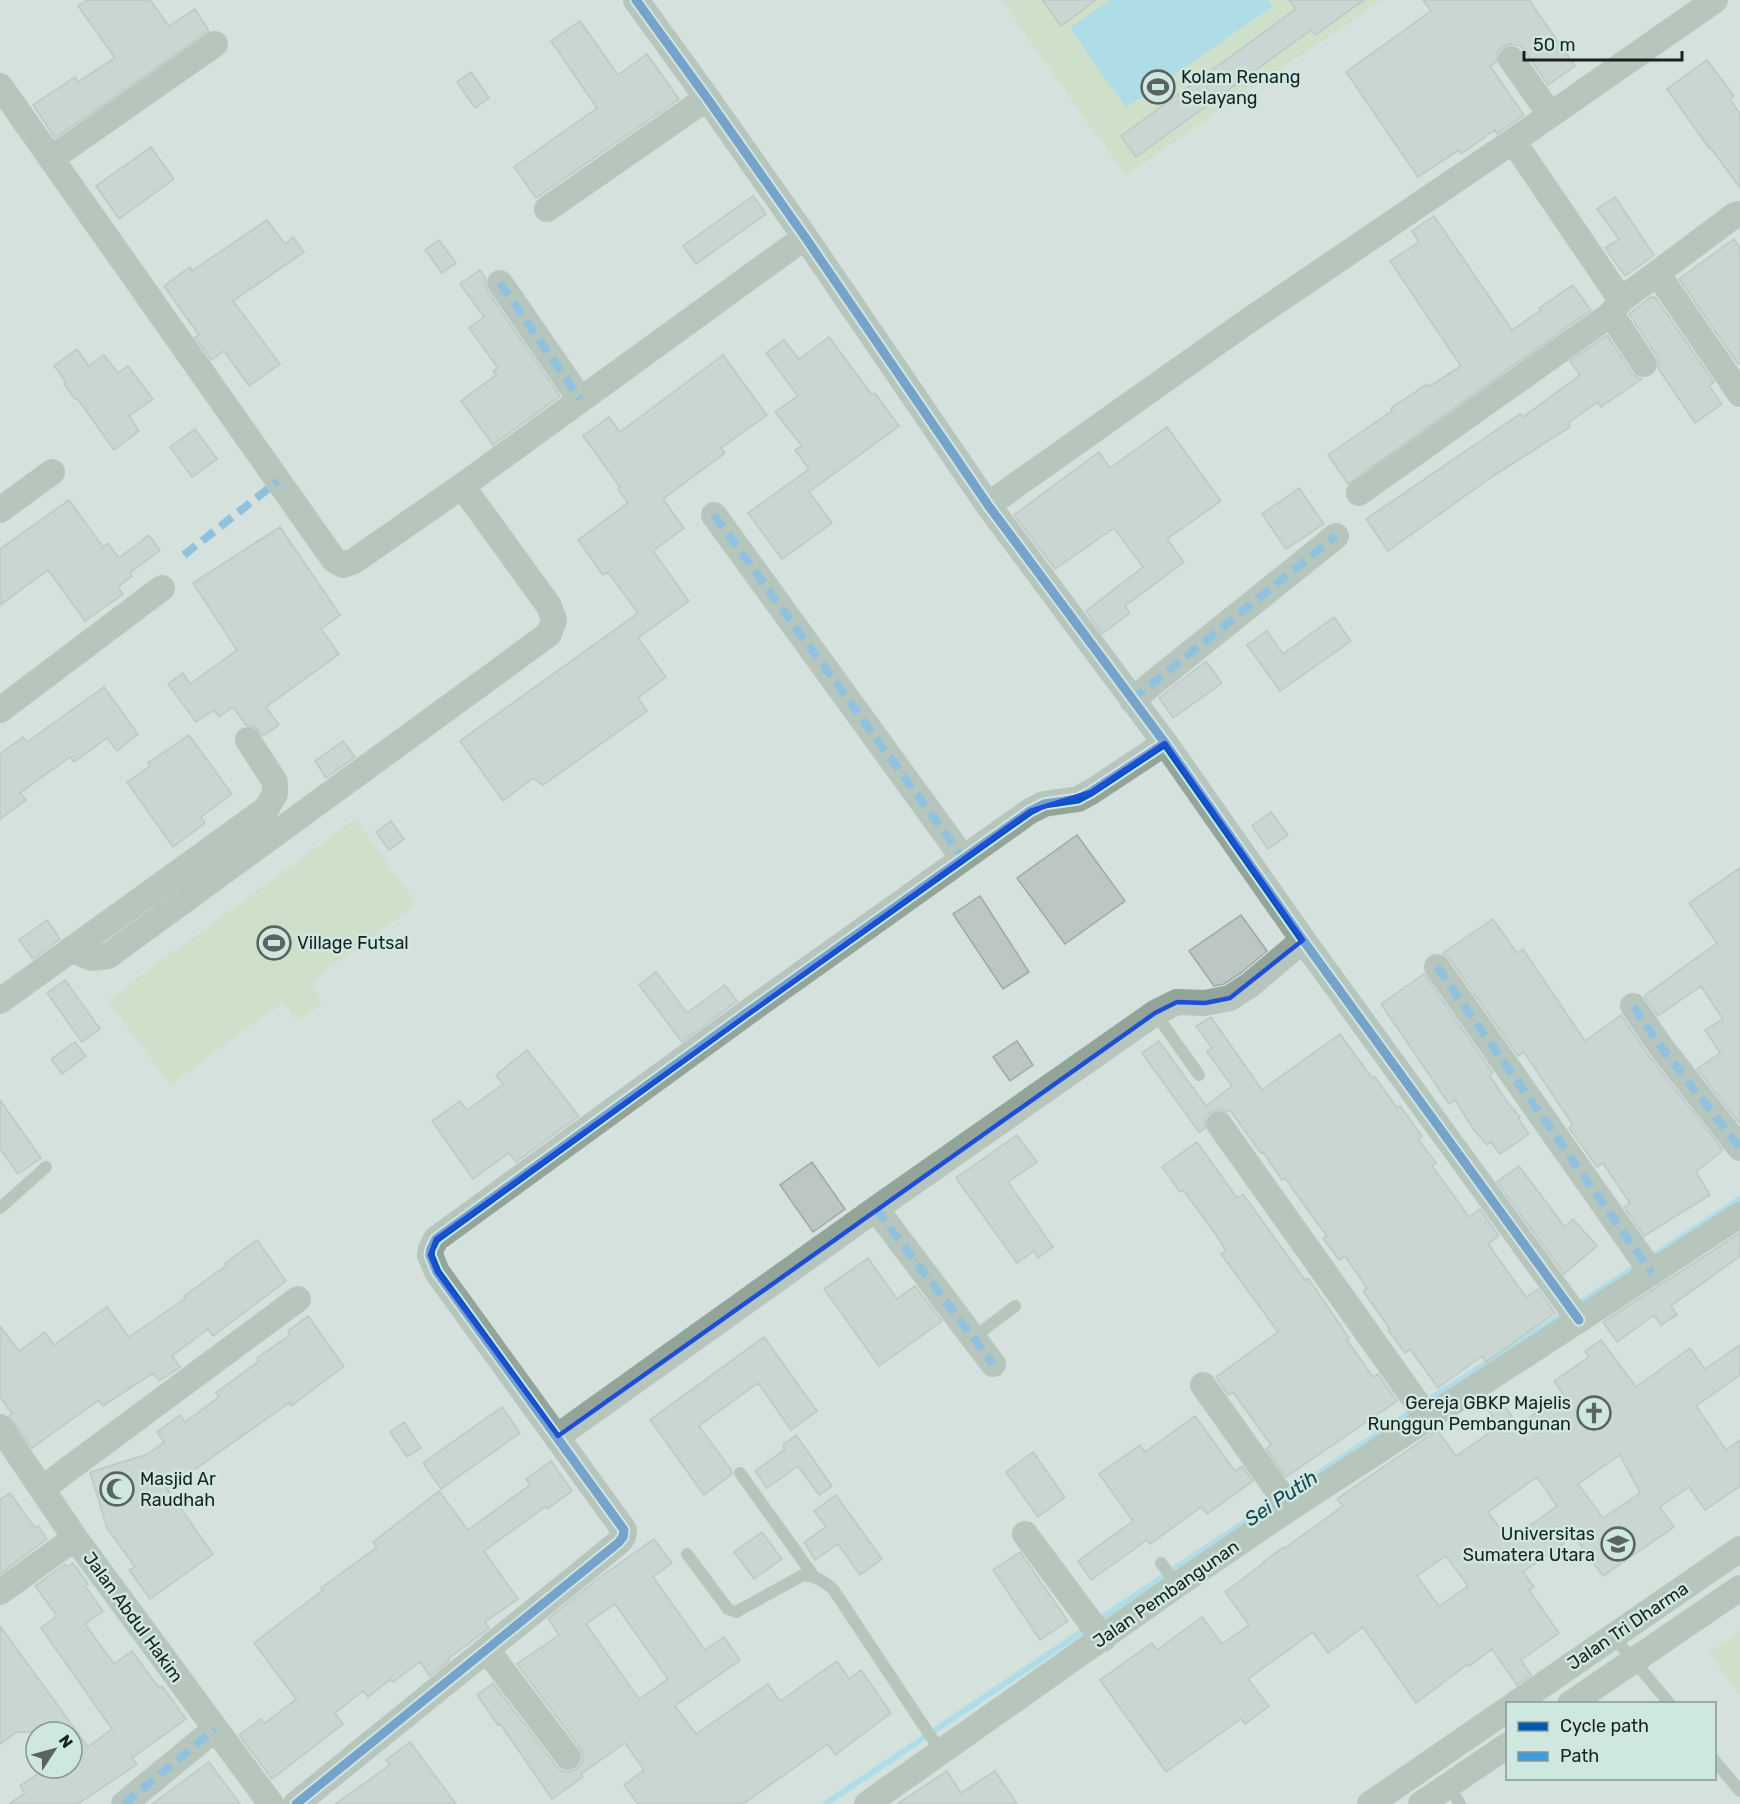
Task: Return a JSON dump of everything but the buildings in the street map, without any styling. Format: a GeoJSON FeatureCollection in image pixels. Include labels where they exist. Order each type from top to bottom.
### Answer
{"type":"FeatureCollection","features":[{"type":"Feature","properties":{"kind":"street"},"geometry":{"type":"LineString","coordinates":[[636,0],[805,237],[988,505],[1165,743],[1303,940],[1573,1311]]}},
{"type":"Feature","properties":{"kind":"street"},"geometry":{"type":"LineString","coordinates":[[988,505],[1245,323],[1715,0]]}},
{"type":"Feature","properties":{"kind":"street"},"geometry":{"type":"LineString","coordinates":[[52,158],[215,44]]}},
{"type":"Feature","properties":{"kind":"street"},"geometry":{"type":"LineString","coordinates":[[1510,59],[1550,114]]}},
{"type":"Feature","properties":{"kind":"street"},"geometry":{"type":"LineString","coordinates":[[0,86],[334,560],[343,565],[354,561],[462,486],[805,237]]}},
{"type":"Feature","properties":{"kind":"street"},"geometry":{"type":"LineString","coordinates":[[547,209],[707,98]]}},
{"type":"Feature","properties":{"kind":"street"},"geometry":{"type":"LineString","coordinates":[[1513,141],[1616,307],[1644,364]]}},
{"type":"Feature","properties":{"kind":"street"},"geometry":{"type":"LineString","coordinates":[[1359,493],[1616,307],[1657,273],[1735,215],[1740,214]]}},
{"type":"Feature","properties":{"kind":"street"},"geometry":{"type":"LineString","coordinates":[[1657,273],[1740,394]]}},
{"type":"Feature","properties":{"kind":"street"},"geometry":{"type":"LineString","coordinates":[[500,283],[580,399]]}},
{"type":"Feature","properties":{"kind":"street"},"geometry":{"type":"LineString","coordinates":[[0,510],[52,472]]}},
{"type":"Feature","properties":{"kind":"street"},"geometry":{"type":"LineString","coordinates":[[71,949],[91,958],[108,956],[549,634],[554,620],[549,606],[462,486]]}},
{"type":"Feature","properties":{"kind":"street"},"geometry":{"type":"LineString","coordinates":[[714,515],[963,858]]}},
{"type":"Feature","properties":{"kind":"street"},"geometry":{"type":"LineString","coordinates":[[1132,700],[1336,536]]}},
{"type":"Feature","properties":{"kind":"street"},"geometry":{"type":"LineString","coordinates":[[0,710],[162,588]]}},
{"type":"Feature","properties":{"kind":"street"},"geometry":{"type":"LineString","coordinates":[[0,1001],[266,809],[275,794],[275,782],[248,740]]}},
{"type":"Feature","properties":{"kind":"street"},"geometry":{"type":"LineString","coordinates":[[296,1804],[623,1537],[624,1530],[437,1272],[430,1256],[436,1239],[754,1007],[1037,807],[1078,799],[1165,743]]}},
{"type":"Feature","properties":{"kind":"street"},"geometry":{"type":"LineString","coordinates":[[558,1436],[1155,1013],[1177,1002],[1205,1003],[1230,998],[1250,985],[1303,940]]}},
{"type":"Feature","properties":{"kind":"street"},"geometry":{"type":"LineString","coordinates":[[1437,967],[1648,1267]]}},
{"type":"Feature","properties":{"kind":"street"},"geometry":{"type":"LineString","coordinates":[[1633,1006],[1661,1047],[1740,1148]]}},
{"type":"Feature","properties":{"kind":"street"},"geometry":{"type":"LineString","coordinates":[[1219,1125],[1423,1410]]}},
{"type":"Feature","properties":{"kind":"street"},"geometry":{"type":"LineString","coordinates":[[876,1209],[993,1364]]}},
{"type":"Feature","properties":{"kind":"street","name":"Jalan Pembangunan"},"geometry":{"type":"LineString","coordinates":[[867,1804],[934,1740],[1169,1575],[1286,1502],[1573,1311],[1740,1215]]}},
{"type":"Feature","properties":{"kind":"street"},"geometry":{"type":"LineString","coordinates":[[43,1488],[298,1299]]}},
{"type":"Feature","properties":{"kind":"street"},"geometry":{"type":"LineString","coordinates":[[1203,1385],[1286,1502]]}},
{"type":"Feature","properties":{"kind":"street","name":"Jalan Abdul Hakim"},"geometry":{"type":"LineString","coordinates":[[1,1429],[75,1538],[271,1804]]}},
{"type":"Feature","properties":{"kind":"street"},"geometry":{"type":"LineString","coordinates":[[1025,1534],[1094,1627]]}},
{"type":"Feature","properties":{"kind":"street"},"geometry":{"type":"LineString","coordinates":[[0,1592],[75,1538]]}},
{"type":"Feature","properties":{"kind":"street","name":"Jalan Tri Dharma"},"geometry":{"type":"LineString","coordinates":[[1518,1702],[1740,1550]]}},
{"type":"Feature","properties":{"kind":"street","name":"Jalan Tri Dharma"},"geometry":{"type":"LineString","coordinates":[[1573,1702],[1740,1588]]}},
{"type":"Feature","properties":{"kind":"street"},"geometry":{"type":"LineString","coordinates":[[487,1650],[568,1757]]}},
{"type":"Feature","properties":{"kind":"street"},"geometry":{"type":"LineString","coordinates":[[1370,1804],[1506,1710]]}},
{"type":"Feature","properties":{"kind":"street"},"geometry":{"type":"LineString","coordinates":[[124,1804],[215,1729]]}},
{"type":"Feature","properties":{"kind":"street"},"geometry":{"type":"LineString","coordinates":[[1421,1804],[1454,1795],[1506,1747]]}},
{"type":"Feature","properties":{"kind":"lane"},"geometry":{"type":"LineString","coordinates":[[1155,1013],[1198,1075]]}},
{"type":"Feature","properties":{"kind":"lane"},"geometry":{"type":"LineString","coordinates":[[0,1208],[46,1167]]}},
{"type":"Feature","properties":{"kind":"lane"},"geometry":{"type":"LineString","coordinates":[[973,1338],[1015,1306]]}},
{"type":"Feature","properties":{"kind":"lane"},"geometry":{"type":"LineString","coordinates":[[740,1473],[813,1575],[833,1589],[934,1740]]}},
{"type":"Feature","properties":{"kind":"lane"},"geometry":{"type":"LineString","coordinates":[[687,1554],[728,1609],[736,1612],[803,1575],[813,1575]]}},
{"type":"Feature","properties":{"kind":"lane"},"geometry":{"type":"LineString","coordinates":[[1613,1636],[1668,1702]]}},
{"type":"Feature","properties":{"kind":"lane"},"geometry":{"type":"LineString","coordinates":[[1716,1762],[1740,1791]]}},
{"type":"Feature","properties":{"kind":"highlighted area"},"geometry":{"type":"Polygon","coordinates":[[[1165,743],[1303,940],[1230,998],[1205,1003],[1177,1002],[1155,1013],[558,1436],[437,1272],[430,1255],[436,1239],[1030,811],[1091,792],[1165,743]]]}},
{"type":"Feature","properties":{"kind":"green space","name":"Kolam Renang Selayang"},"geometry":{"type":"Polygon","coordinates":[[[1001,0],[1382,0],[1125,175],[1001,0]]]}},
{"type":"Feature","properties":{"kind":"green space","name":"Village Futsal"},"geometry":{"type":"Polygon","coordinates":[[[355,819],[417,904],[310,983],[323,1002],[297,1021],[283,1002],[170,1085],[108,1000],[355,819]]]}},
{"type":"Feature","properties":{"kind":"green space"},"geometry":{"type":"Polygon","coordinates":[[[1740,1631],[1740,1696],[1709,1652],[1740,1631]]]}},
{"type":"Feature","properties":{"kind":"water"},"geometry":{"type":"Polygon","coordinates":[[[1110,0],[1268,0],[1273,6],[1126,108],[1070,28],[1110,0]]]}},
{"type":"Feature","properties":{"kind":"waterway","name":"Sei Putih"},"geometry":{"type":"LineString","coordinates":[[1649,1259],[1740,1199]]}},
{"type":"Feature","properties":{"kind":"waterway","name":"Sei Putih"},"geometry":{"type":"LineString","coordinates":[[1576,1306],[1640,1264]]}},
{"type":"Feature","properties":{"kind":"waterway","name":"Sei Putih"},"geometry":{"type":"LineString","coordinates":[[1424,1403],[1567,1312]]}},
{"type":"Feature","properties":{"kind":"waterway","name":"Sei Putih"},"geometry":{"type":"LineString","coordinates":[[1287,1494],[1416,1409]]}},
{"type":"Feature","properties":{"kind":"waterway","name":"Sei Putih"},"geometry":{"type":"LineString","coordinates":[[1097,1621],[1278,1500]]}},
{"type":"Feature","properties":{"kind":"waterway","name":"Sei Putih"},"geometry":{"type":"LineString","coordinates":[[825,1804],[1086,1629]]}},
{"type":"Feature","properties":{"kind":"marked path"},"geometry":{"type":"LineString","coordinates":[[500,283],[580,399]]}},
{"type":"Feature","properties":{"kind":"marked path"},"geometry":{"type":"LineString","coordinates":[[184,555],[278,481]]}},
{"type":"Feature","properties":{"kind":"marked path"},"geometry":{"type":"LineString","coordinates":[[714,515],[963,858]]}},
{"type":"Feature","properties":{"kind":"marked path"},"geometry":{"type":"LineString","coordinates":[[1132,700],[1336,536]]}},
{"type":"Feature","properties":{"kind":"marked path"},"geometry":{"type":"LineString","coordinates":[[1437,967],[1652,1273]]}},
{"type":"Feature","properties":{"kind":"marked path"},"geometry":{"type":"LineString","coordinates":[[1633,1006],[1661,1047],[1740,1148]]}},
{"type":"Feature","properties":{"kind":"marked path"},"geometry":{"type":"LineString","coordinates":[[876,1209],[993,1364]]}},
{"type":"Feature","properties":{"kind":"marked path"},"geometry":{"type":"LineString","coordinates":[[124,1804],[215,1729]]}},
{"type":"Feature","properties":{"kind":"cycle path"},"geometry":{"type":"LineString","coordinates":[[636,0],[805,237],[988,505],[1165,743],[1303,940],[1579,1320]]}},
{"type":"Feature","properties":{"kind":"cycle path"},"geometry":{"type":"LineString","coordinates":[[296,1804],[623,1537],[624,1530],[437,1272],[430,1255],[436,1239],[745,1014],[1030,811],[1044,804],[1078,799],[1165,743]]}},
{"type":"Feature","properties":{"kind":"place","name":"Kolam Renang Selayang"},"geometry":{"type":"Point","coordinates":[1158,87]}},
{"type":"Feature","properties":{"kind":"place","name":"Village Futsal"},"geometry":{"type":"Point","coordinates":[274,943]}},
{"type":"Feature","properties":{"kind":"place","name":"Gereja GBKP Majelis Runggun Pembangunan"},"geometry":{"type":"Point","coordinates":[1594,1413]}},
{"type":"Feature","properties":{"kind":"place","name":"Masjid Ar Raudhah"},"geometry":{"type":"Point","coordinates":[117,1489]}},
{"type":"Feature","properties":{"kind":"place","name":"Universitas Sumatera Utara"},"geometry":{"type":"Point","coordinates":[1618,1544]}}]}
